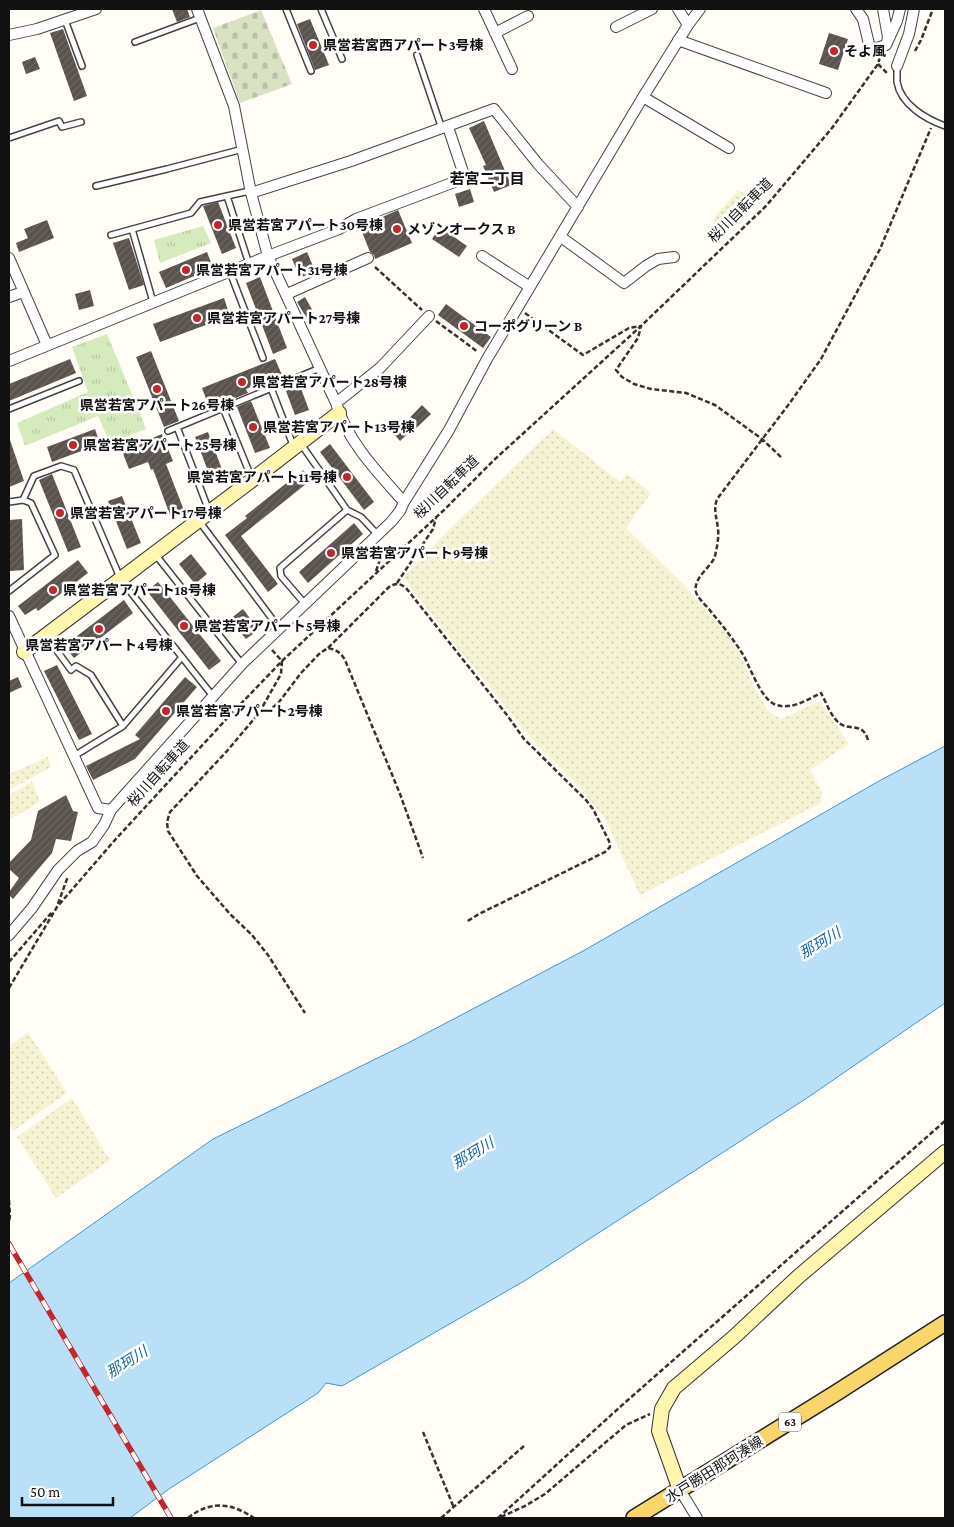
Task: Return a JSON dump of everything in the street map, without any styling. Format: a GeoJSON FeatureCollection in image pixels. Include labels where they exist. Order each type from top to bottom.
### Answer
{"type":"FeatureCollection","features":[{"type":"Feature","properties":{"kind":"main road","name":"水戸勝田那珂湊線"},"geometry":{"type":"LineString","coordinates":[[634,1518],[945,1323]]}},
{"type":"Feature","properties":{"kind":"street"},"geometry":{"type":"LineString","coordinates":[[9,35],[36,29],[96,9]]}},
{"type":"Feature","properties":{"kind":"street"},"geometry":{"type":"LineString","coordinates":[[484,9],[512,69]]}},
{"type":"Feature","properties":{"kind":"street"},"geometry":{"type":"LineString","coordinates":[[616,27],[652,9]]}},
{"type":"Feature","properties":{"kind":"street"},"geometry":{"type":"LineString","coordinates":[[678,9],[688,25]]}},
{"type":"Feature","properties":{"kind":"street"},"geometry":{"type":"LineString","coordinates":[[9,935],[32,908],[58,870],[76,851],[92,842],[104,825],[111,810],[212,695],[265,641],[391,522],[400,511],[449,430],[487,359],[643,97],[678,40],[700,9]]}},
{"type":"Feature","properties":{"kind":"street"},"geometry":{"type":"LineString","coordinates":[[856,9],[863,19],[869,44],[873,48],[886,45],[897,21],[900,9]]}},
{"type":"Feature","properties":{"kind":"street"},"geometry":{"type":"LineString","coordinates":[[883,9],[888,37],[886,45]]}},
{"type":"Feature","properties":{"kind":"street"},"geometry":{"type":"LineString","coordinates":[[897,66],[909,34],[914,9]]}},
{"type":"Feature","properties":{"kind":"street"},"geometry":{"type":"LineString","coordinates":[[199,13],[234,106],[251,193],[268,256],[320,367],[344,425],[369,462],[404,502]]}},
{"type":"Feature","properties":{"kind":"street"},"geometry":{"type":"LineString","coordinates":[[495,32],[528,16]]}},
{"type":"Feature","properties":{"kind":"street"},"geometry":{"type":"LineString","coordinates":[[678,40],[826,93]]}},
{"type":"Feature","properties":{"kind":"street"},"geometry":{"type":"LineString","coordinates":[[643,97],[728,148]]}},
{"type":"Feature","properties":{"kind":"street"},"geometry":{"type":"LineString","coordinates":[[251,193],[351,161],[494,109],[538,164],[578,207]]}},
{"type":"Feature","properties":{"kind":"street"},"geometry":{"type":"LineString","coordinates":[[9,361],[268,256],[340,229],[356,219],[465,178],[445,128]]}},
{"type":"Feature","properties":{"kind":"street"},"geometry":{"type":"LineString","coordinates":[[561,236],[624,283],[646,266],[658,260],[674,257]]}},
{"type":"Feature","properties":{"kind":"street"},"geometry":{"type":"LineString","coordinates":[[482,256],[530,287]]}},
{"type":"Feature","properties":{"kind":"street"},"geometry":{"type":"LineString","coordinates":[[9,258],[46,345]]}},
{"type":"Feature","properties":{"kind":"street"},"geometry":{"type":"LineString","coordinates":[[287,294],[368,258]]}},
{"type":"Feature","properties":{"kind":"street"},"geometry":{"type":"LineString","coordinates":[[9,297],[23,292]]}},
{"type":"Feature","properties":{"kind":"street"},"geometry":{"type":"LineString","coordinates":[[24,652],[298,446],[380,368],[429,316]]}},
{"type":"Feature","properties":{"kind":"street"},"geometry":{"type":"LineString","coordinates":[[9,616],[24,652],[98,808],[111,810]]}},
{"type":"Feature","properties":{"kind":"street"},"geometry":{"type":"LineString","coordinates":[[697,1518],[680,1490],[659,1431],[662,1408],[674,1388],[734,1337],[799,1276],[945,1152]]}},
{"type":"Feature","properties":{"kind":"lane"},"geometry":{"type":"LineString","coordinates":[[286,9],[311,71]]}},
{"type":"Feature","properties":{"kind":"lane"},"geometry":{"type":"LineString","coordinates":[[322,9],[342,60]]}},
{"type":"Feature","properties":{"kind":"lane"},"geometry":{"type":"LineString","coordinates":[[135,42],[199,13]]}},
{"type":"Feature","properties":{"kind":"lane"},"geometry":{"type":"LineString","coordinates":[[65,19],[82,66]]}},
{"type":"Feature","properties":{"kind":"lane"},"geometry":{"type":"LineString","coordinates":[[416,55],[445,128]]}},
{"type":"Feature","properties":{"kind":"lane"},"geometry":{"type":"LineString","coordinates":[[897,66],[898,84],[903,97],[919,113],[945,126]]}},
{"type":"Feature","properties":{"kind":"lane"},"geometry":{"type":"LineString","coordinates":[[9,138],[59,121],[62,127],[81,122]]}},
{"type":"Feature","properties":{"kind":"lane"},"geometry":{"type":"LineString","coordinates":[[96,186],[243,148]]}},
{"type":"Feature","properties":{"kind":"lane"},"geometry":{"type":"LineString","coordinates":[[111,235],[192,213],[200,202],[245,192],[251,193]]}},
{"type":"Feature","properties":{"kind":"lane"},"geometry":{"type":"LineString","coordinates":[[228,196],[250,264]]}},
{"type":"Feature","properties":{"kind":"lane"},"geometry":{"type":"LineString","coordinates":[[132,229],[153,303]]}},
{"type":"Feature","properties":{"kind":"lane"},"geometry":{"type":"LineString","coordinates":[[230,272],[263,358]]}},
{"type":"Feature","properties":{"kind":"lane"},"geometry":{"type":"LineString","coordinates":[[168,431],[320,367]]}},
{"type":"Feature","properties":{"kind":"lane"},"geometry":{"type":"LineString","coordinates":[[9,409],[79,381]]}},
{"type":"Feature","properties":{"kind":"lane"},"geometry":{"type":"LineString","coordinates":[[271,388],[298,446],[347,510],[361,517],[378,534]]}},
{"type":"Feature","properties":{"kind":"lane"},"geometry":{"type":"LineString","coordinates":[[223,408],[252,480]]}},
{"type":"Feature","properties":{"kind":"lane"},"geometry":{"type":"LineString","coordinates":[[176,427],[204,517],[279,628]]}},
{"type":"Feature","properties":{"kind":"lane"},"geometry":{"type":"LineString","coordinates":[[23,500],[34,476],[61,466],[74,470],[121,580],[212,695]]}},
{"type":"Feature","properties":{"kind":"lane"},"geometry":{"type":"LineString","coordinates":[[9,502],[23,500],[31,503],[54,555],[9,592]]}},
{"type":"Feature","properties":{"kind":"lane"},"geometry":{"type":"LineString","coordinates":[[305,604],[281,576],[280,568],[347,510]]}},
{"type":"Feature","properties":{"kind":"lane"},"geometry":{"type":"LineString","coordinates":[[155,554],[242,664]]}},
{"type":"Feature","properties":{"kind":"lane"},"geometry":{"type":"LineString","coordinates":[[46,636],[70,670],[76,666],[91,675],[122,726]]}},
{"type":"Feature","properties":{"kind":"lane"},"geometry":{"type":"LineString","coordinates":[[74,756],[122,726],[182,657]]}},
{"type":"Feature","properties":{"kind":"path","name":"桜川自転車道"},"geometry":{"type":"LineString","coordinates":[[9,988],[57,907],[191,757],[282,661],[494,460],[641,326],[766,206],[832,128],[878,64],[886,45]]}},
{"type":"Feature","properties":{"kind":"path"},"geometry":{"type":"LineString","coordinates":[[878,64],[890,76]]}},
{"type":"Feature","properties":{"kind":"path"},"geometry":{"type":"LineString","coordinates":[[868,740],[866,734],[860,728],[843,726],[836,720],[821,693],[791,706],[776,705],[768,700],[742,653],[697,594],[696,585],[701,575],[714,559],[718,540],[714,508],[717,499],[821,359],[880,250],[934,122]]}},
{"type":"Feature","properties":{"kind":"path"},"geometry":{"type":"LineString","coordinates":[[518,308],[583,355],[629,328],[641,326],[638,338],[616,370],[622,377],[634,384],[651,389],[686,393],[715,405],[762,439],[782,458]]}},
{"type":"Feature","properties":{"kind":"path"},"geometry":{"type":"LineString","coordinates":[[259,713],[270,711],[320,653],[328,648],[390,587],[397,583],[433,529],[437,516]]}},
{"type":"Feature","properties":{"kind":"path"},"geometry":{"type":"LineString","coordinates":[[375,573],[390,532],[391,522]]}},
{"type":"Feature","properties":{"kind":"path"},"geometry":{"type":"LineString","coordinates":[[397,583],[402,584],[406,588],[524,739],[586,800],[593,809],[609,842],[610,848],[605,852],[466,922]]}},
{"type":"Feature","properties":{"kind":"path"},"geometry":{"type":"LineString","coordinates":[[265,641],[282,661],[281,674],[259,713],[227,751],[170,812],[167,822],[168,831],[197,876],[230,914],[258,942],[305,1013]]}},
{"type":"Feature","properties":{"kind":"path"},"geometry":{"type":"LineString","coordinates":[[328,648],[336,650],[345,660],[400,794],[423,858]]}},
{"type":"Feature","properties":{"kind":"path"},"geometry":{"type":"LineString","coordinates":[[9,962],[57,907],[68,876]]}},
{"type":"Feature","properties":{"kind":"path"},"geometry":{"type":"LineString","coordinates":[[498,1518],[620,1407],[945,1122]]}},
{"type":"Feature","properties":{"kind":"path"},"geometry":{"type":"LineString","coordinates":[[9,1200],[9,1221]]}},
{"type":"Feature","properties":{"kind":"path"},"geometry":{"type":"LineString","coordinates":[[498,1518],[525,1506],[545,1494],[626,1425],[662,1408]]}},
{"type":"Feature","properties":{"kind":"path"},"geometry":{"type":"LineString","coordinates":[[422,1432],[454,1508]]}},
{"type":"Feature","properties":{"kind":"path"},"geometry":{"type":"LineString","coordinates":[[442,1518],[524,1446]]}},
{"type":"Feature","properties":{"kind":"path"},"geometry":{"type":"LineString","coordinates":[[188,1518],[203,1509],[212,1506],[223,1506],[243,1510],[254,1518]]}},
{"type":"Feature","properties":{"kind":"shaded area"},"geometry":{"type":"Polygon","coordinates":[[[738,190],[752,198],[723,228],[712,220],[738,190]]]}},
{"type":"Feature","properties":{"kind":"shaded area"},"geometry":{"type":"Polygon","coordinates":[[[553,429],[620,482],[627,474],[651,493],[626,528],[684,585],[722,628],[738,650],[755,689],[768,711],[781,719],[820,701],[849,744],[810,770],[822,792],[821,803],[640,895],[605,818],[576,783],[523,729],[403,577],[553,429]]]}},
{"type":"Feature","properties":{"kind":"shaded area"},"geometry":{"type":"Polygon","coordinates":[[[48,757],[51,767],[9,790],[9,774],[48,757]]]}},
{"type":"Feature","properties":{"kind":"shaded area"},"geometry":{"type":"Polygon","coordinates":[[[32,782],[40,802],[9,820],[9,795],[32,782]]]}},
{"type":"Feature","properties":{"kind":"shaded area"},"geometry":{"type":"Polygon","coordinates":[[[28,1032],[67,1093],[13,1131],[9,1124],[9,1046],[28,1032]]]}},
{"type":"Feature","properties":{"kind":"shaded area"},"geometry":{"type":"Polygon","coordinates":[[[72,1098],[110,1160],[56,1198],[17,1137],[72,1098]]]}},
{"type":"Feature","properties":{"kind":"green space"},"geometry":{"type":"Polygon","coordinates":[[[261,10],[292,84],[240,103],[213,28],[261,10]]]}},
{"type":"Feature","properties":{"kind":"green space"},"geometry":{"type":"Polygon","coordinates":[[[203,226],[211,243],[160,263],[154,240],[203,226]]]}},
{"type":"Feature","properties":{"kind":"green space"},"geometry":{"type":"Polygon","coordinates":[[[107,334],[146,429],[110,443],[98,416],[25,446],[17,423],[88,392],[72,347],[107,334]]]}},
{"type":"Feature","properties":{"kind":"water","name":"那珂川"},"geometry":{"type":"Polygon","coordinates":[[[945,746],[945,1003],[810,1096],[526,1280],[342,1386],[326,1383],[318,1393],[169,1489],[130,1518],[9,1518],[9,1283],[213,1139],[406,1044],[583,951],[879,781],[945,746]]]}},
{"type":"Feature","properties":{"kind":"building"},"geometry":{"type":"Polygon","coordinates":[[[172,9],[187,9],[190,17],[177,22],[172,9]]]}},
{"type":"Feature","properties":{"kind":"building","name":"県営若宮西アパート3号棟"},"geometry":{"type":"Polygon","coordinates":[[[310,19],[329,65],[315,70],[297,24],[310,19]]]}},
{"type":"Feature","properties":{"kind":"building"},"geometry":{"type":"Polygon","coordinates":[[[63,29],[87,96],[74,101],[50,33],[63,29]]]}},
{"type":"Feature","properties":{"kind":"building","name":"そよ風"},"geometry":{"type":"Polygon","coordinates":[[[829,33],[848,39],[838,70],[819,64],[829,33]]]}},
{"type":"Feature","properties":{"kind":"building"},"geometry":{"type":"Polygon","coordinates":[[[35,57],[40,69],[26,74],[22,62],[35,57]]]}},
{"type":"Feature","properties":{"kind":"building"},"geometry":{"type":"Polygon","coordinates":[[[484,121],[511,185],[494,192],[483,166],[486,165],[469,128],[484,121]]]}},
{"type":"Feature","properties":{"kind":"building"},"geometry":{"type":"Polygon","coordinates":[[[470,189],[474,202],[459,207],[455,194],[470,189]]]}},
{"type":"Feature","properties":{"kind":"building","name":"県営若宮アパート30号棟"},"geometry":{"type":"Polygon","coordinates":[[[218,202],[236,248],[222,254],[203,206],[218,202]]]}},
{"type":"Feature","properties":{"kind":"building"},"geometry":{"type":"Polygon","coordinates":[[[398,210],[412,243],[375,259],[374,255],[370,252],[360,227],[398,210]]]}},
{"type":"Feature","properties":{"kind":"building"},"geometry":{"type":"Polygon","coordinates":[[[47,220],[54,238],[19,252],[16,243],[28,238],[24,229],[47,220]]]}},
{"type":"Feature","properties":{"kind":"building"},"geometry":{"type":"Polygon","coordinates":[[[440,227],[467,246],[459,257],[432,239],[440,227]]]}},
{"type":"Feature","properties":{"kind":"building"},"geometry":{"type":"Polygon","coordinates":[[[129,238],[144,285],[129,290],[113,243],[129,238]]]}},
{"type":"Feature","properties":{"kind":"building","name":"県営若宮アパート31号棟"},"geometry":{"type":"Polygon","coordinates":[[[207,252],[213,268],[166,288],[159,272],[207,252]]]}},
{"type":"Feature","properties":{"kind":"building"},"geometry":{"type":"Polygon","coordinates":[[[307,252],[315,271],[300,278],[292,259],[307,252]]]}},
{"type":"Feature","properties":{"kind":"building"},"geometry":{"type":"Polygon","coordinates":[[[260,277],[287,348],[273,354],[246,283],[260,277]]]}},
{"type":"Feature","properties":{"kind":"building"},"geometry":{"type":"Polygon","coordinates":[[[90,290],[94,306],[79,310],[75,294],[90,290]]]}},
{"type":"Feature","properties":{"kind":"building"},"geometry":{"type":"Polygon","coordinates":[[[305,297],[314,313],[306,317],[297,302],[305,297]]]}},
{"type":"Feature","properties":{"kind":"building","name":"県営若宮アパート27号棟"},"geometry":{"type":"Polygon","coordinates":[[[224,298],[230,316],[160,342],[153,324],[224,298]]]}},
{"type":"Feature","properties":{"kind":"building","name":"コーポグリーン B"},"geometry":{"type":"Polygon","coordinates":[[[446,304],[491,337],[483,348],[438,315],[446,304]]]}},
{"type":"Feature","properties":{"kind":"building","name":"県営若宮アパート26号棟"},"geometry":{"type":"Polygon","coordinates":[[[151,351],[179,421],[164,427],[136,357],[151,351]]]}},
{"type":"Feature","properties":{"kind":"building"},"geometry":{"type":"Polygon","coordinates":[[[70,359],[76,373],[9,401],[9,384],[70,359]]]}},
{"type":"Feature","properties":{"kind":"building","name":"県営若宮アパート28号棟"},"geometry":{"type":"Polygon","coordinates":[[[275,359],[282,375],[246,389],[248,393],[233,399],[231,395],[208,404],[202,388],[275,359]]]}},
{"type":"Feature","properties":{"kind":"building"},"geometry":{"type":"Polygon","coordinates":[[[300,386],[309,410],[295,415],[286,391],[300,386]]]}},
{"type":"Feature","properties":{"kind":"building","name":"県営若宮アパート13号棟"},"geometry":{"type":"Polygon","coordinates":[[[251,401],[270,448],[255,453],[237,407],[251,401]]]}},
{"type":"Feature","properties":{"kind":"building"},"geometry":{"type":"Polygon","coordinates":[[[422,405],[431,414],[400,441],[394,434],[422,405]]]}},
{"type":"Feature","properties":{"kind":"building","name":"県営若宮アパート25号棟"},"geometry":{"type":"Polygon","coordinates":[[[95,429],[100,444],[52,462],[47,447],[95,429]]]}},
{"type":"Feature","properties":{"kind":"building"},"geometry":{"type":"Polygon","coordinates":[[[208,432],[226,480],[213,484],[195,437],[208,432]]]}},
{"type":"Feature","properties":{"kind":"building"},"geometry":{"type":"Polygon","coordinates":[[[162,434],[173,461],[166,464],[185,513],[171,518],[153,469],[151,470],[148,462],[129,469],[122,451],[162,434]]]}},
{"type":"Feature","properties":{"kind":"building"},"geometry":{"type":"Polygon","coordinates":[[[9,440],[24,481],[9,487],[9,440]]]}},
{"type":"Feature","properties":{"kind":"building","name":"県営若宮アパート11号棟"},"geometry":{"type":"Polygon","coordinates":[[[330,444],[374,502],[364,510],[320,452],[330,444]]]}},
{"type":"Feature","properties":{"kind":"building"},"geometry":{"type":"Polygon","coordinates":[[[303,470],[311,480],[241,536],[278,584],[268,592],[225,535],[247,518],[245,516],[303,470]]]}},
{"type":"Feature","properties":{"kind":"building","name":"県営若宮アパート17号棟"},"geometry":{"type":"Polygon","coordinates":[[[52,474],[81,547],[68,552],[39,480],[52,474]]]}},
{"type":"Feature","properties":{"kind":"building"},"geometry":{"type":"Polygon","coordinates":[[[122,496],[141,543],[127,549],[108,501],[122,496]]]}},
{"type":"Feature","properties":{"kind":"building"},"geometry":{"type":"Polygon","coordinates":[[[22,519],[24,570],[10,571],[9,520],[22,519]]]}},
{"type":"Feature","properties":{"kind":"building","name":"県営若宮アパート9号棟"},"geometry":{"type":"Polygon","coordinates":[[[354,523],[363,534],[308,583],[299,572],[354,523]]]}},
{"type":"Feature","properties":{"kind":"building"},"geometry":{"type":"Polygon","coordinates":[[[191,554],[207,574],[195,584],[179,564],[191,554]]]}},
{"type":"Feature","properties":{"kind":"building","name":"県営若宮アパート18号棟"},"geometry":{"type":"Polygon","coordinates":[[[78,560],[88,573],[38,611],[36,608],[25,615],[18,606],[78,560]]]}},
{"type":"Feature","properties":{"kind":"building","name":"県営若宮アパート5号棟"},"geometry":{"type":"Polygon","coordinates":[[[158,582],[221,661],[209,670],[147,591],[158,582]]]}},
{"type":"Feature","properties":{"kind":"building","name":"県営若宮アパート4号棟"},"geometry":{"type":"Polygon","coordinates":[[[124,600],[133,613],[74,658],[64,646],[124,600]]]}},
{"type":"Feature","properties":{"kind":"building"},"geometry":{"type":"Polygon","coordinates":[[[243,609],[259,630],[246,639],[230,619],[243,609]]]}},
{"type":"Feature","properties":{"kind":"building"},"geometry":{"type":"Polygon","coordinates":[[[57,665],[92,734],[79,740],[44,671],[57,665]]]}},
{"type":"Feature","properties":{"kind":"building"},"geometry":{"type":"Polygon","coordinates":[[[18,677],[22,687],[9,693],[9,681],[18,677]]]}},
{"type":"Feature","properties":{"kind":"building"},"geometry":{"type":"Polygon","coordinates":[[[185,677],[197,687],[135,759],[93,780],[86,766],[140,739],[135,735],[185,677]]]}},
{"type":"Feature","properties":{"kind":"building"},"geometry":{"type":"Polygon","coordinates":[[[66,795],[73,811],[78,812],[71,841],[56,839],[52,853],[13,899],[9,892],[19,878],[9,869],[9,863],[31,840],[38,811],[66,795]]]}},
{"type":"Feature","properties":{"kind":"railway"},"geometry":{"type":"LineString","coordinates":[[9,1244],[171,1518]]}},
{"type":"Feature","properties":{"kind":"place","name":"県営若宮西アパート3号棟"},"geometry":{"type":"Point","coordinates":[313,45]}},
{"type":"Feature","properties":{"kind":"place","name":"そよ風"},"geometry":{"type":"Point","coordinates":[834,51]}},
{"type":"Feature","properties":{"kind":"place","name":"県営若宮アパート30号棟"},"geometry":{"type":"Point","coordinates":[218,225]}},
{"type":"Feature","properties":{"kind":"place","name":"メゾンオークス B"},"geometry":{"type":"Point","coordinates":[397,229]}},
{"type":"Feature","properties":{"kind":"place","name":"県営若宮アパート31号棟"},"geometry":{"type":"Point","coordinates":[186,270]}},
{"type":"Feature","properties":{"kind":"place","name":"県営若宮アパート27号棟"},"geometry":{"type":"Point","coordinates":[197,318]}},
{"type":"Feature","properties":{"kind":"place","name":"コーポグリーン B"},"geometry":{"type":"Point","coordinates":[464,326]}},
{"type":"Feature","properties":{"kind":"place","name":"県営若宮アパート28号棟"},"geometry":{"type":"Point","coordinates":[242,382]}},
{"type":"Feature","properties":{"kind":"place","name":"県営若宮アパート26号棟"},"geometry":{"type":"Point","coordinates":[157,389]}},
{"type":"Feature","properties":{"kind":"place","name":"県営若宮アパート13号棟"},"geometry":{"type":"Point","coordinates":[253,427]}},
{"type":"Feature","properties":{"kind":"place","name":"県営若宮アパート25号棟"},"geometry":{"type":"Point","coordinates":[73,445]}},
{"type":"Feature","properties":{"kind":"place","name":"県営若宮アパート11号棟"},"geometry":{"type":"Point","coordinates":[347,477]}},
{"type":"Feature","properties":{"kind":"place","name":"県営若宮アパート17号棟"},"geometry":{"type":"Point","coordinates":[60,513]}},
{"type":"Feature","properties":{"kind":"place","name":"県営若宮アパート9号棟"},"geometry":{"type":"Point","coordinates":[331,553]}},
{"type":"Feature","properties":{"kind":"place","name":"県営若宮アパート18号棟"},"geometry":{"type":"Point","coordinates":[53,590]}},
{"type":"Feature","properties":{"kind":"place","name":"県営若宮アパート5号棟"},"geometry":{"type":"Point","coordinates":[184,626]}},
{"type":"Feature","properties":{"kind":"place","name":"県営若宮アパート4号棟"},"geometry":{"type":"Point","coordinates":[99,629]}},
{"type":"Feature","properties":{"kind":"place","name":"県営若宮アパート2号棟"},"geometry":{"type":"Point","coordinates":[166,711]}},
{"type":"Feature","properties":{"kind":"district","name":"若宮二丁目"},"geometry":{"type":"Point","coordinates":[487,179]}}]}
